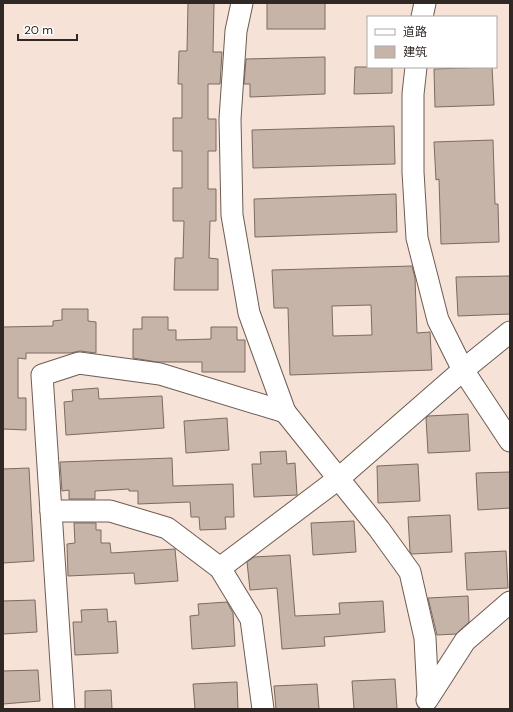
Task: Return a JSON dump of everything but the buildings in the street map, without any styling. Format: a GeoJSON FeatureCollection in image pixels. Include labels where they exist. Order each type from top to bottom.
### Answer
{"type":"FeatureCollection","features":[{"type":"Feature","properties":{"kind":"street"},"geometry":{"type":"LineString","coordinates":[[242,3],[236,31],[230,119],[232,215],[249,313],[285,412],[379,529],[410,572],[425,638],[426,703]]}},
{"type":"Feature","properties":{"kind":"street"},"geometry":{"type":"LineString","coordinates":[[422,16],[425,3]]}},
{"type":"Feature","properties":{"kind":"street"},"geometry":{"type":"LineString","coordinates":[[416,68],[413,94],[413,172],[417,238],[438,320],[463,370],[510,442]]}},
{"type":"Feature","properties":{"kind":"street"},"geometry":{"type":"LineString","coordinates":[[220,568],[338,479],[463,370],[510,332]]}},
{"type":"Feature","properties":{"kind":"street"},"geometry":{"type":"LineString","coordinates":[[64,709],[42,375],[79,363],[160,374],[285,412]]}},
{"type":"Feature","properties":{"kind":"street"},"geometry":{"type":"LineString","coordinates":[[51,511],[110,511],[167,528],[220,568],[251,619],[263,709]]}},
{"type":"Feature","properties":{"kind":"street"},"geometry":{"type":"LineString","coordinates":[[426,703],[465,641],[510,602]]}}]}
